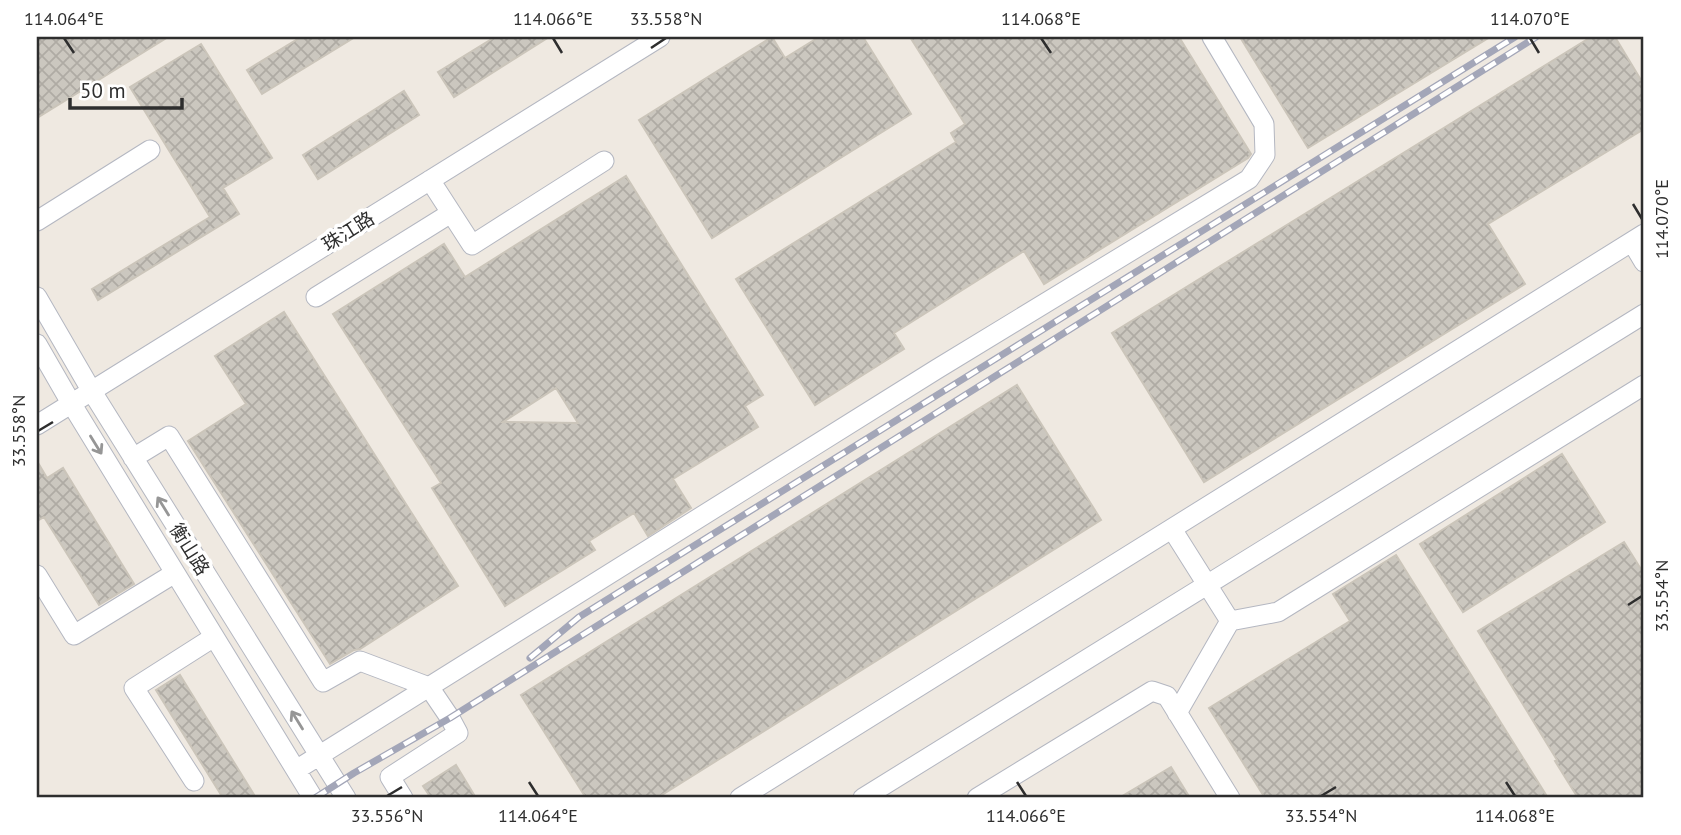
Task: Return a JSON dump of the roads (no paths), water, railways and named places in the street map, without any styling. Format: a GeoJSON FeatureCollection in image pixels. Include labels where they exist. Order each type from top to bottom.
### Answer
{"type":"FeatureCollection","features":[{"type":"Feature","properties":{"kind":"street","name":"珠江路"},"geometry":{"type":"LineString","coordinates":[[37,425],[660,37]]}},
{"type":"Feature","properties":{"kind":"street"},"geometry":{"type":"LineString","coordinates":[[296,771],[948,362],[1249,179],[1265,155],[1264,124],[1212,37]]}},
{"type":"Feature","properties":{"kind":"street"},"geometry":{"type":"LineString","coordinates":[[37,221],[150,150]]}},
{"type":"Feature","properties":{"kind":"street"},"geometry":{"type":"LineString","coordinates":[[430,180],[472,245],[604,161]]}},
{"type":"Feature","properties":{"kind":"street"},"geometry":{"type":"LineString","coordinates":[[316,297],[451,213]]}},
{"type":"Feature","properties":{"kind":"street"},"geometry":{"type":"LineString","coordinates":[[740,798],[1638,238],[1644,262]]}},
{"type":"Feature","properties":{"kind":"street","name":"衡山路"},"geometry":{"type":"LineString","coordinates":[[37,297],[91,390],[346,798]]}},
{"type":"Feature","properties":{"kind":"street"},"geometry":{"type":"LineString","coordinates":[[863,798],[1644,314]]}},
{"type":"Feature","properties":{"kind":"street","name":"衡山路"},"geometry":{"type":"LineString","coordinates":[[37,344],[71,404],[313,798]]}},
{"type":"Feature","properties":{"kind":"street"},"geometry":{"type":"LineString","coordinates":[[1177,713],[1230,621],[1278,612],[1644,385]]}},
{"type":"Feature","properties":{"kind":"street"},"geometry":{"type":"LineString","coordinates":[[133,458],[169,436],[323,682],[360,661],[429,687],[458,733],[390,776],[403,798]]}},
{"type":"Feature","properties":{"kind":"street"},"geometry":{"type":"LineString","coordinates":[[1172,528],[1230,621]]}},
{"type":"Feature","properties":{"kind":"street"},"geometry":{"type":"LineString","coordinates":[[37,575],[74,635],[175,573]]}},
{"type":"Feature","properties":{"kind":"street"},"geometry":{"type":"LineString","coordinates":[[194,781],[134,688],[214,637]]}},
{"type":"Feature","properties":{"kind":"street"},"geometry":{"type":"LineString","coordinates":[[977,798],[1152,691],[1167,696],[1230,798]]}},
{"type":"Feature","properties":{"kind":"railway"},"geometry":{"type":"LineString","coordinates":[[530,658],[579,617],[1515,37]]}},
{"type":"Feature","properties":{"kind":"railway"},"geometry":{"type":"LineString","coordinates":[[315,798],[450,718],[1536,37]]}}]}
